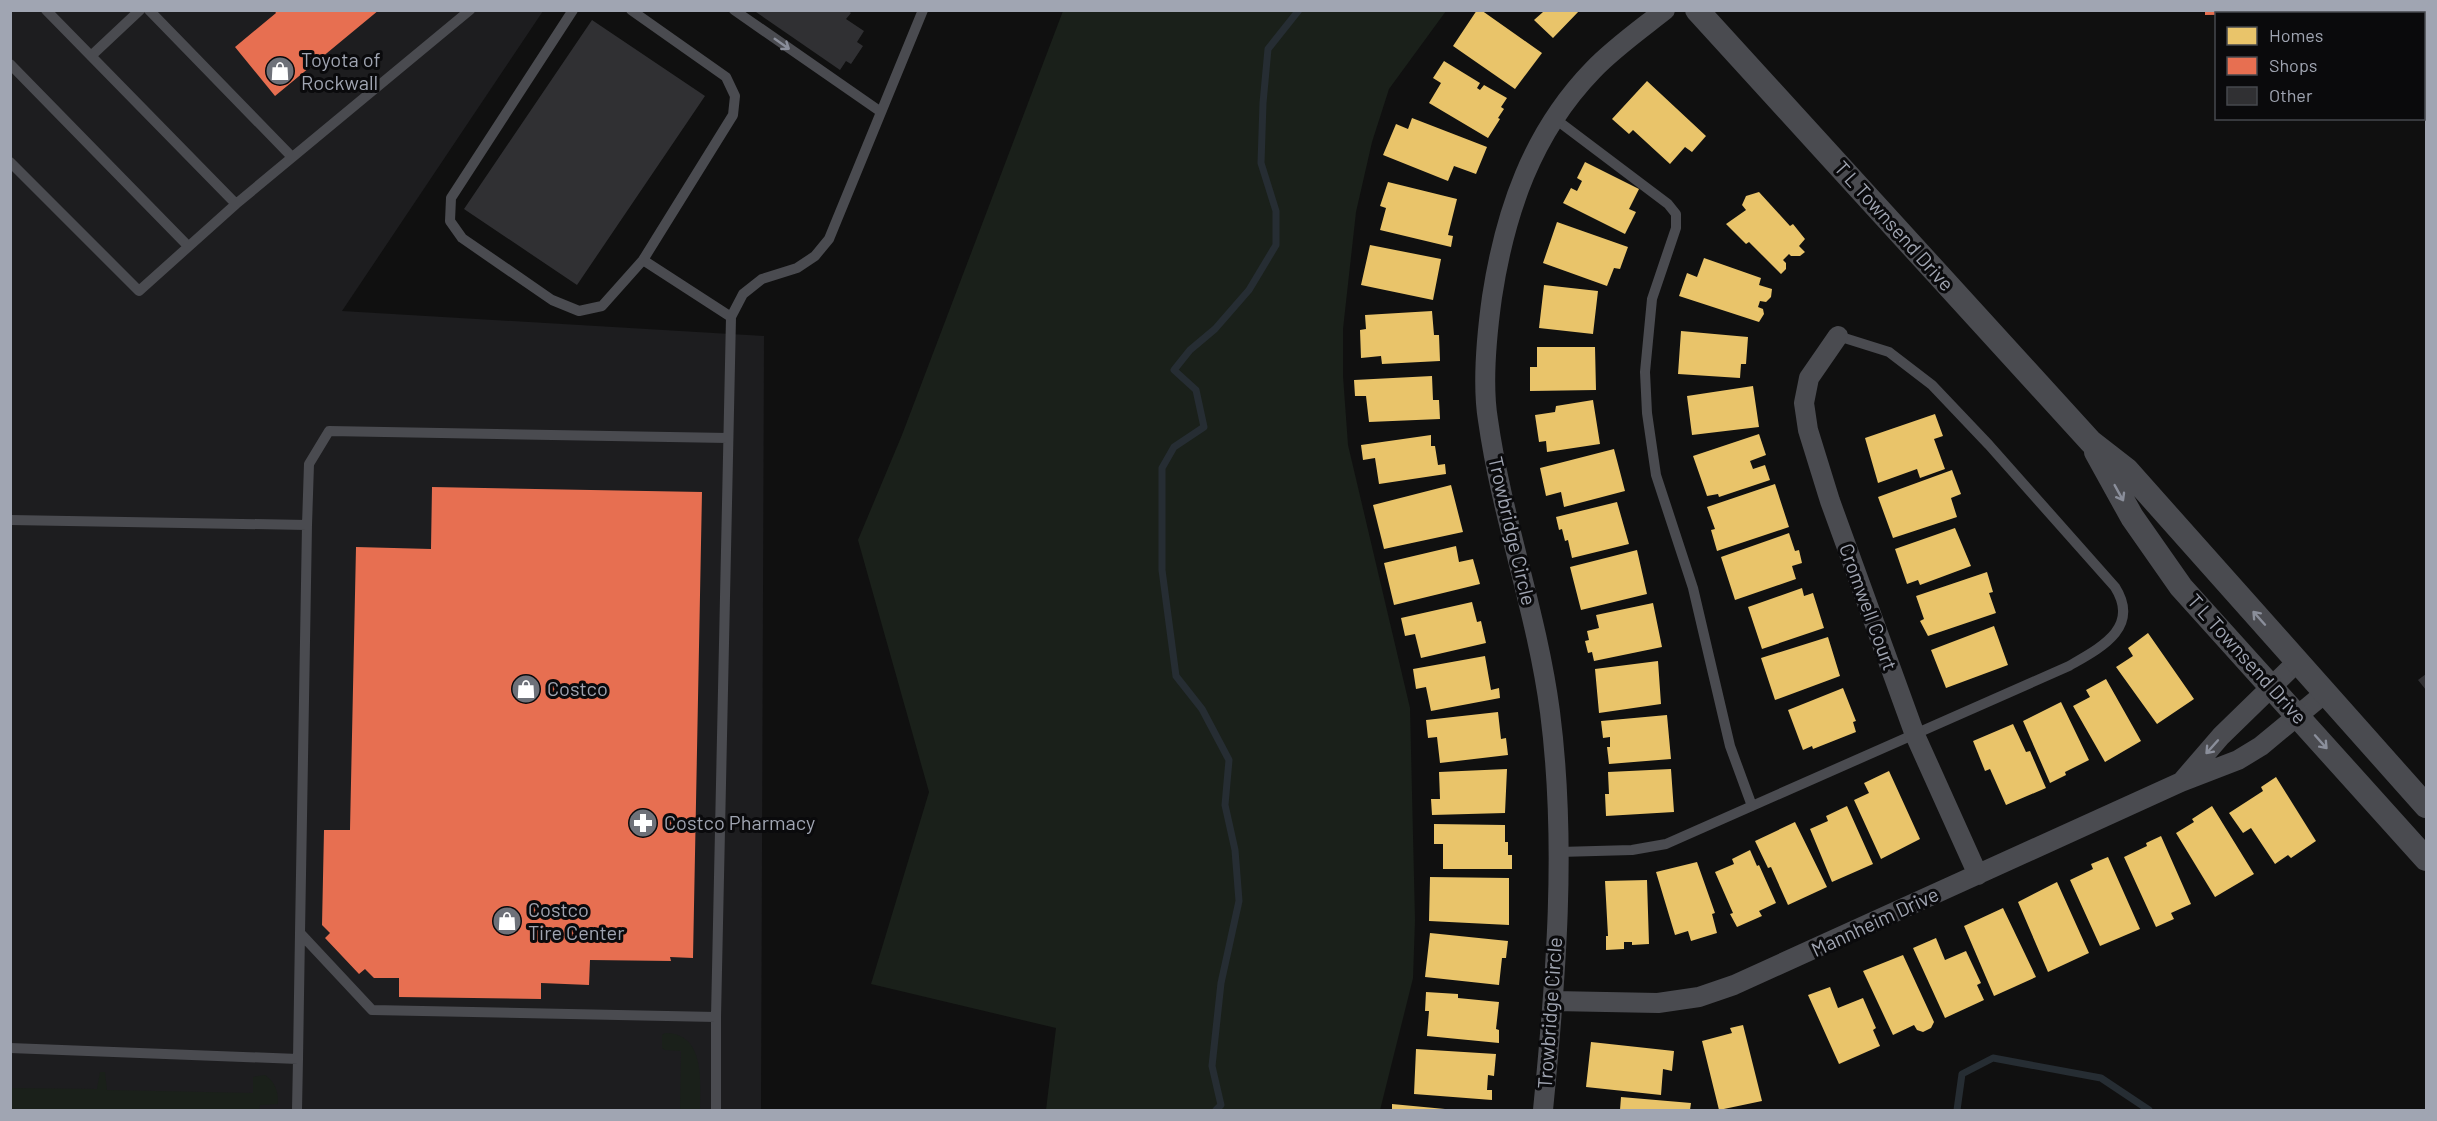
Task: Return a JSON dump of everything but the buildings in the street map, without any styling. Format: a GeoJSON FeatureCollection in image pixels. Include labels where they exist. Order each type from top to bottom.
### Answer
{"type":"FeatureCollection","features":[{"type":"Feature","properties":{"kind":"street","name":"Trowbridge Circle"},"geometry":{"type":"LineString","coordinates":[[1543,1110],[1554,1001],[1559,852],[1557,775],[1539,647],[1504,507],[1487,416],[1487,334],[1498,254],[1520,183],[1554,118],[1593,70],[1665,10]]}},
{"type":"Feature","properties":{"kind":"street","name":"T L Townsend Drive"},"geometry":{"type":"LineString","coordinates":[[1697,10],[2091,442],[2127,470],[2427,806]]}},
{"type":"Feature","properties":{"kind":"street","name":"Cromwell Court"},"geometry":{"type":"LineString","coordinates":[[1838,336],[1809,378],[1804,403],[1808,430],[1830,501],[1915,735],[1978,875]]}},
{"type":"Feature","properties":{"kind":"street","name":"T L Townsend Drive"},"geometry":{"type":"LineString","coordinates":[[2091,442],[2132,518],[2181,587],[2427,859]]}},
{"type":"Feature","properties":{"kind":"street","name":"Mannheim Drive"},"geometry":{"type":"LineString","coordinates":[[2181,782],[2233,725],[2298,662]]}},
{"type":"Feature","properties":{"kind":"street","name":"Mannheim Drive"},"geometry":{"type":"LineString","coordinates":[[1554,1001],[1658,1003],[1700,997],[1794,959],[2181,782],[2231,764],[2255,749],[2325,693]]}},
{"type":"Feature","properties":{"kind":"street"},"geometry":{"type":"LineString","coordinates":[[2233,725],[2255,749]]}},
{"type":"Feature","properties":{"kind":"lane"},"geometry":{"type":"LineString","coordinates":[[46,10],[236,204]]}},
{"type":"Feature","properties":{"kind":"lane"},"geometry":{"type":"LineString","coordinates":[[91,57],[140,10]]}},
{"type":"Feature","properties":{"kind":"lane"},"geometry":{"type":"LineString","coordinates":[[149,10],[292,157]]}},
{"type":"Feature","properties":{"kind":"lane"},"geometry":{"type":"LineString","coordinates":[[10,162],[139,291],[236,204],[470,10]]}},
{"type":"Feature","properties":{"kind":"lane"},"geometry":{"type":"LineString","coordinates":[[573,10],[451,198],[450,221],[462,238],[552,300],[579,311],[602,306],[643,260],[733,115],[735,96],[726,76],[631,10]]}},
{"type":"Feature","properties":{"kind":"lane"},"geometry":{"type":"LineString","coordinates":[[734,10],[881,112]]}},
{"type":"Feature","properties":{"kind":"lane"},"geometry":{"type":"LineString","coordinates":[[716,1110],[731,317],[743,294],[762,279],[798,268],[815,256],[829,239],[881,112],[918,13]]}},
{"type":"Feature","properties":{"kind":"lane"},"geometry":{"type":"LineString","coordinates":[[10,64],[188,246]]}},
{"type":"Feature","properties":{"kind":"lane"},"geometry":{"type":"LineString","coordinates":[[1554,118],[1668,204],[1676,214],[1676,228],[1652,299],[1645,372],[1647,412],[1656,476],[1693,588],[1730,746],[1752,806]]}},
{"type":"Feature","properties":{"kind":"lane"},"geometry":{"type":"LineString","coordinates":[[643,260],[731,317]]}},
{"type":"Feature","properties":{"kind":"lane"},"geometry":{"type":"LineString","coordinates":[[1559,852],[1632,850],[1666,844],[2069,666],[2098,649],[2116,634],[2122,618],[2124,600],[2005,462],[1932,385],[1889,352],[1838,336]]}},
{"type":"Feature","properties":{"kind":"lane"},"geometry":{"type":"LineString","coordinates":[[297,1110],[309,464],[329,431],[728,438]]}},
{"type":"Feature","properties":{"kind":"lane"},"geometry":{"type":"LineString","coordinates":[[10,520],[307,525]]}},
{"type":"Feature","properties":{"kind":"lane"},"geometry":{"type":"LineString","coordinates":[[300,933],[372,1010],[716,1017]]}},
{"type":"Feature","properties":{"kind":"lane"},"geometry":{"type":"LineString","coordinates":[[10,1048],[298,1059]]}},
{"type":"Feature","properties":{"kind":"shaded area"},"geometry":{"type":"Polygon","coordinates":[[[10,11],[543,11],[342,311],[764,336],[761,1110],[11,1110],[10,11]]]}},
{"type":"Feature","properties":{"kind":"shaded area"},"geometry":{"type":"Polygon","coordinates":[[[1063,11],[1446,11],[1389,89],[1372,142],[1356,212],[1343,329],[1343,376],[1348,445],[1410,708],[1415,920],[1413,978],[1380,1110],[1046,1110],[1056,1028],[871,984],[929,792],[858,540],[902,435],[1063,11]]]}},
{"type":"Feature","properties":{"kind":"shaded area"},"geometry":{"type":"Polygon","coordinates":[[[665,1033],[678,1035],[688,1041],[694,1050],[700,1074],[700,1110],[680,1110],[681,1051],[662,1048],[662,1035],[665,1033]]]}},
{"type":"Feature","properties":{"kind":"shaded area"},"geometry":{"type":"Polygon","coordinates":[[[100,1072],[105,1072],[107,1090],[253,1093],[253,1077],[265,1075],[276,1088],[278,1104],[260,1105],[259,1110],[11,1110],[11,1088],[97,1089],[100,1072]]]}},
{"type":"Feature","properties":{"kind":"waterway"},"geometry":{"type":"LineString","coordinates":[[1216,1110],[1221,1105],[1212,1066],[1221,983],[1239,901],[1235,850],[1225,805],[1229,760],[1202,709],[1176,676],[1162,570],[1162,468],[1174,447],[1204,427],[1196,390],[1174,370],[1190,350],[1215,329],[1249,290],[1276,245],[1276,211],[1261,163],[1268,49],[1299,10]]}},
{"type":"Feature","properties":{"kind":"waterway"},"geometry":{"type":"LineString","coordinates":[[1957,1110],[1962,1074],[1993,1058],[2101,1078],[2149,1110]]}},
{"type":"Feature","properties":{"kind":"place","name":"Toyota of Rockwall"},"geometry":{"type":"Point","coordinates":[280,71]}},
{"type":"Feature","properties":{"kind":"place","name":"Costco"},"geometry":{"type":"Point","coordinates":[526,689]}},
{"type":"Feature","properties":{"kind":"place","name":"Costco Pharmacy"},"geometry":{"type":"Point","coordinates":[643,823]}},
{"type":"Feature","properties":{"kind":"place","name":"Costco Tire Center"},"geometry":{"type":"Point","coordinates":[507,921]}}]}
